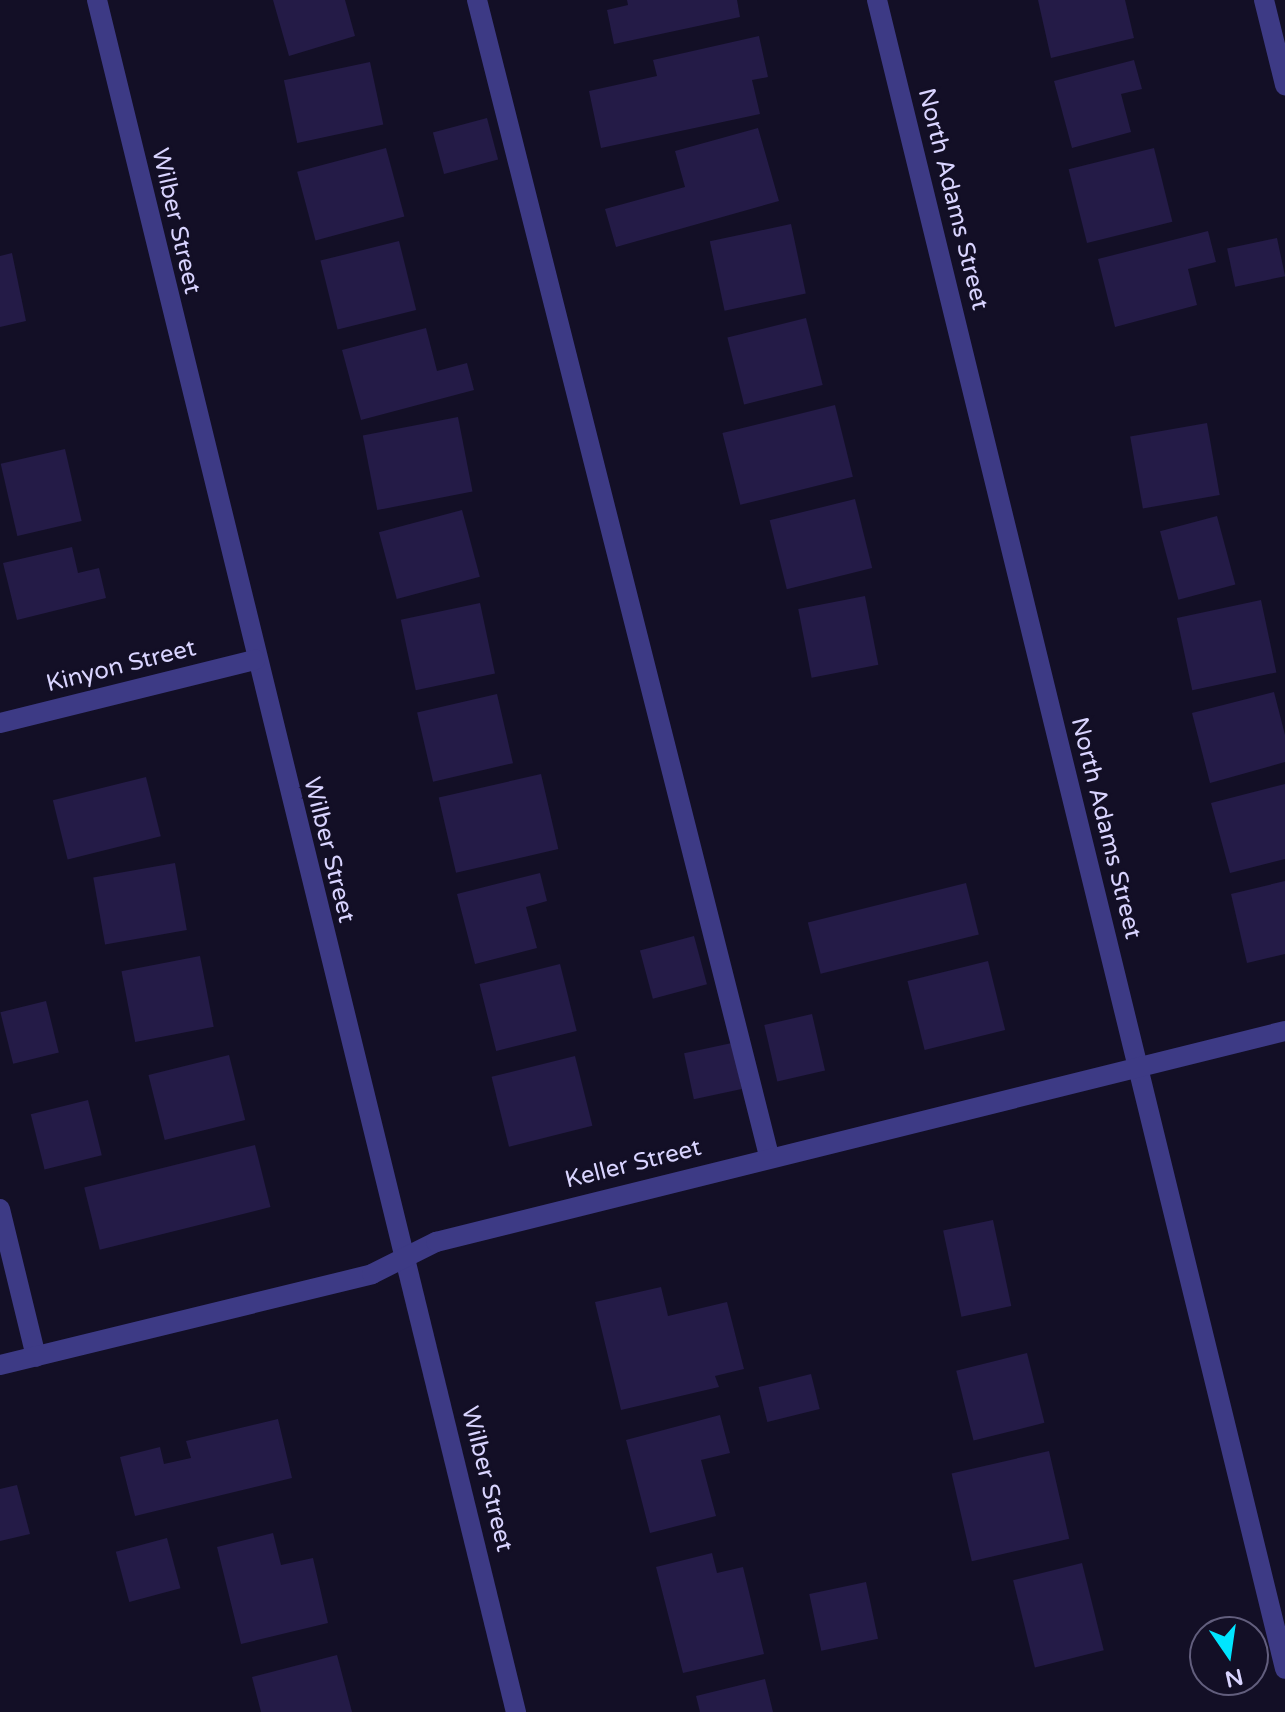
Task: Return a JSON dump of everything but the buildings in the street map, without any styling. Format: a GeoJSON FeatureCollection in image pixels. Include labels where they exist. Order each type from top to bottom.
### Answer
{"type":"FeatureCollection","features":[{"type":"Feature","properties":{"kind":"street","name":"Wilber Street"},"geometry":{"type":"LineString","coordinates":[[97,0],[255,660],[516,1712]]}},
{"type":"Feature","properties":{"kind":"street"},"geometry":{"type":"LineString","coordinates":[[477,0],[769,1156]]}},
{"type":"Feature","properties":{"kind":"street","name":"North Adams Street"},"geometry":{"type":"LineString","coordinates":[[877,0],[1285,1669]]}},
{"type":"Feature","properties":{"kind":"street"},"geometry":{"type":"LineString","coordinates":[[1264,0],[1285,85]]}},
{"type":"Feature","properties":{"kind":"street","name":"Kinyon Street"},"geometry":{"type":"LineString","coordinates":[[0,723],[255,660]]}},
{"type":"Feature","properties":{"kind":"street","name":"Keller Street"},"geometry":{"type":"LineString","coordinates":[[0,1365],[372,1274],[436,1242],[769,1156],[1285,1031]]}},
{"type":"Feature","properties":{"kind":"street"},"geometry":{"type":"LineString","coordinates":[[0,1209],[36,1357]]}}]}
